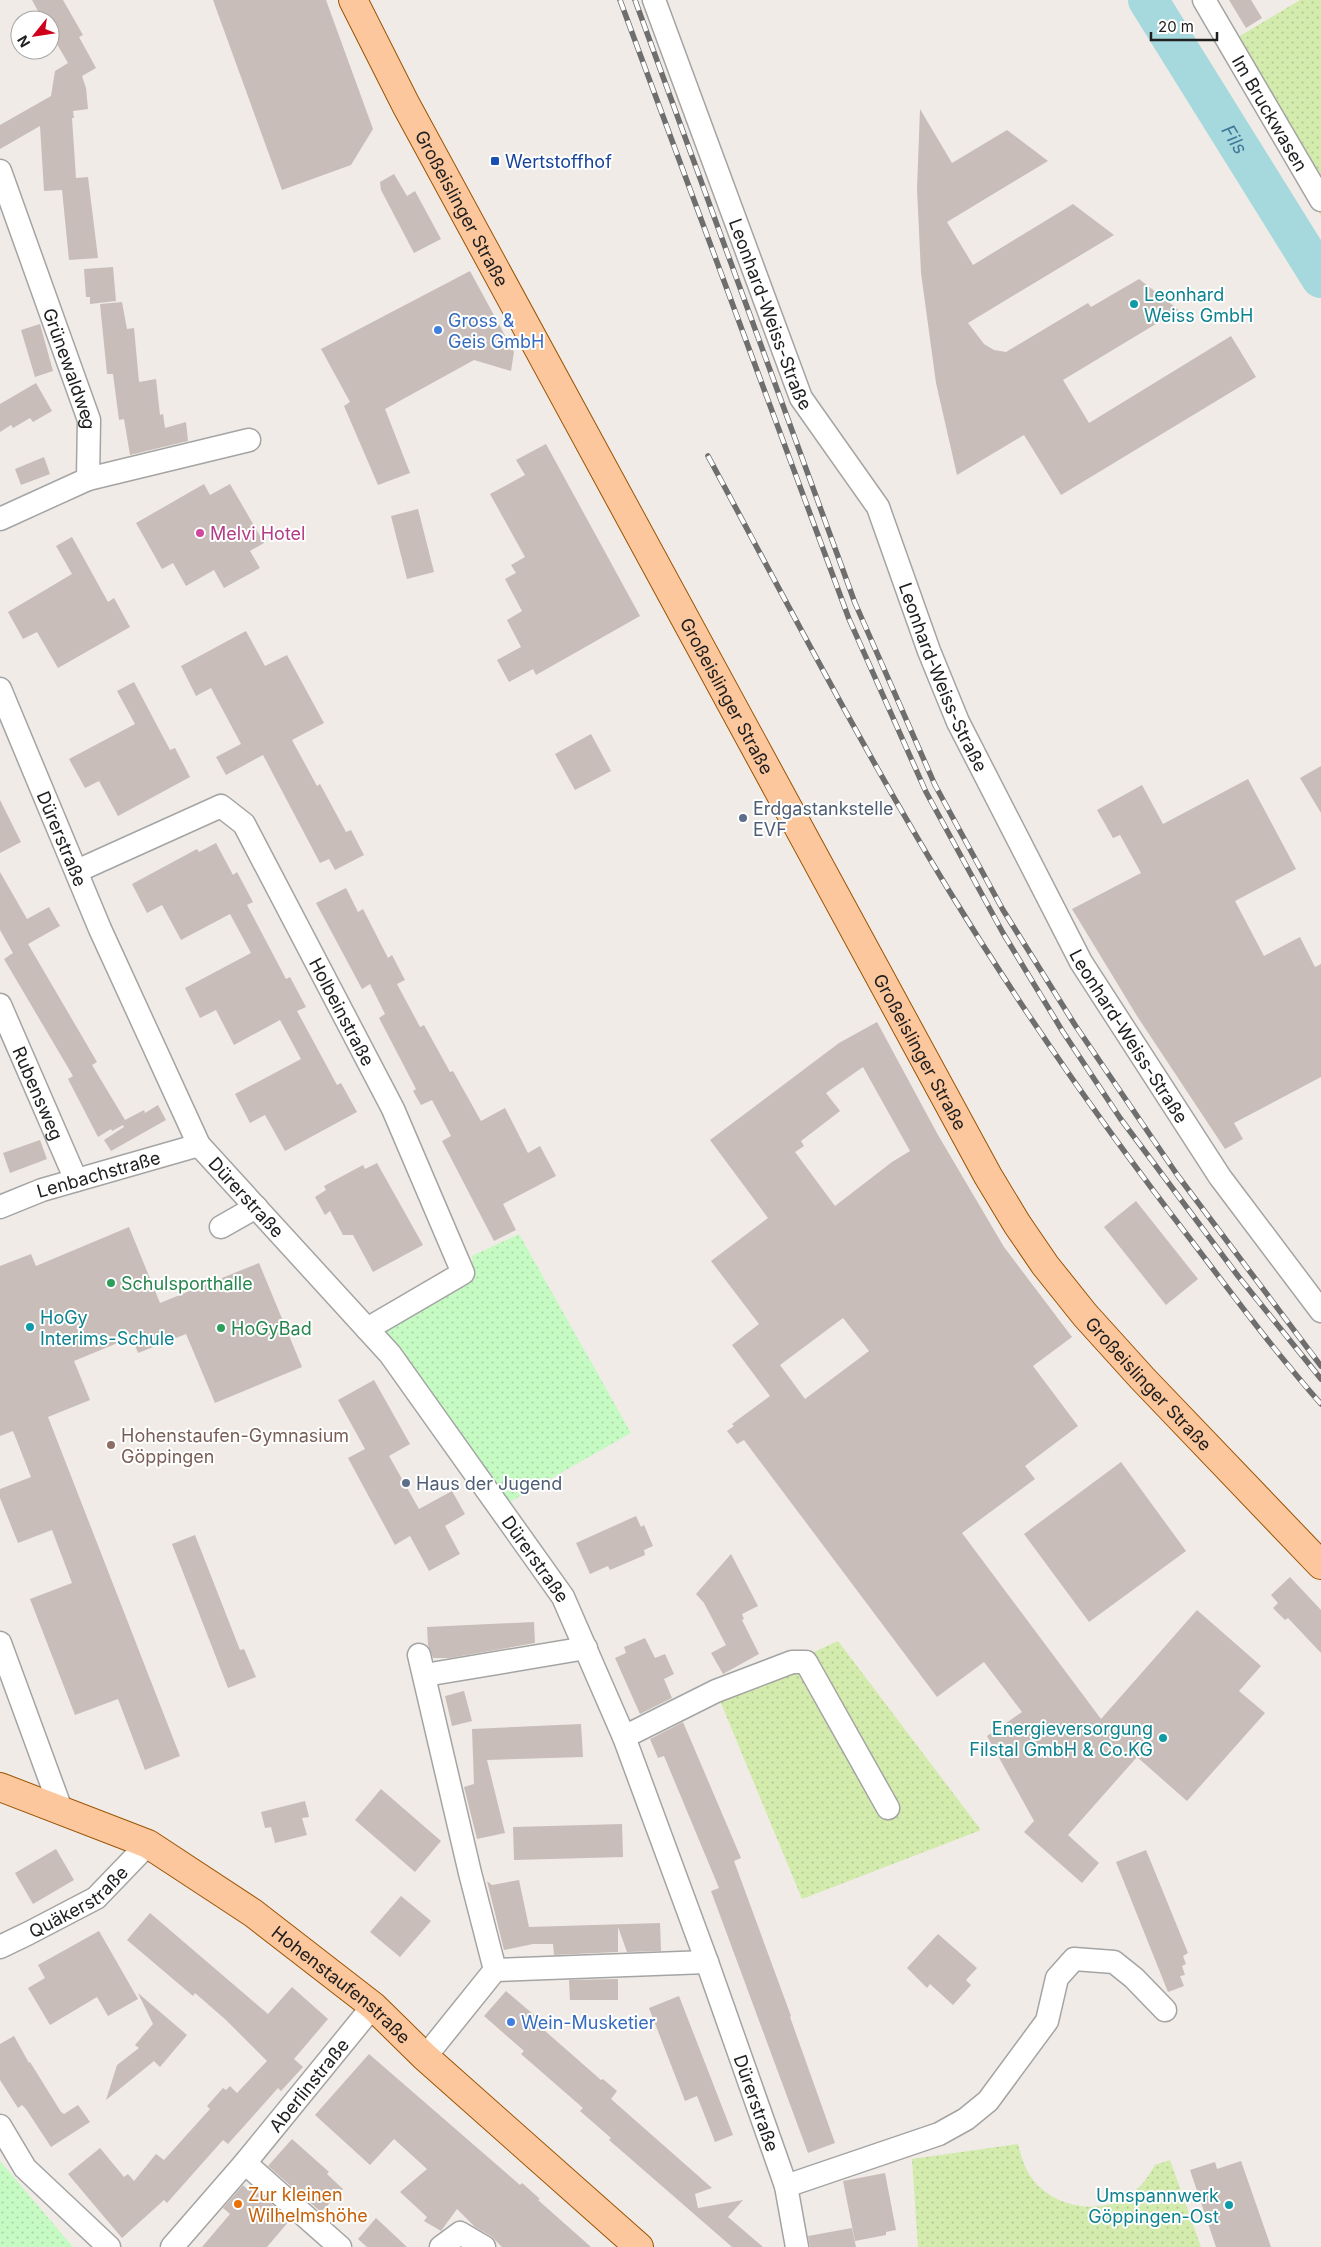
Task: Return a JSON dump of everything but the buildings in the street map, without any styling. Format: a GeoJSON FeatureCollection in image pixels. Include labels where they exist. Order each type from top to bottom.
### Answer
{"type":"FeatureCollection","features":[{"type":"Feature","properties":{"kind":"main road","name":"Großeislinger Straße"},"geometry":{"type":"LineString","coordinates":[[353,0],[406,105],[988,1176],[1017,1224],[1045,1265],[1084,1315],[1321,1565]]}},
{"type":"Feature","properties":{"kind":"main road","name":"Hohenstaufenstraße"},"geometry":{"type":"LineString","coordinates":[[0,1787],[148,1844],[254,1913],[373,2006],[632,2245]]}},
{"type":"Feature","properties":{"kind":"street","name":"Leonhard-Weiss-Straße"},"geometry":{"type":"LineString","coordinates":[[654,0],[801,398],[878,507],[929,651],[958,722],[1081,962],[1220,1177],[1321,1311]]}},
{"type":"Feature","properties":{"kind":"street","name":"Im Bruckwasen"},"geometry":{"type":"LineString","coordinates":[[1204,0],[1321,200]]}},
{"type":"Feature","properties":{"kind":"street","name":"Grünewaldweg"},"geometry":{"type":"LineString","coordinates":[[0,171],[90,420],[88,479]]}},
{"type":"Feature","properties":{"kind":"street"},"geometry":{"type":"LineString","coordinates":[[0,519],[88,479],[249,440]]}},
{"type":"Feature","properties":{"kind":"street","name":"Dürerstraße"},"geometry":{"type":"LineString","coordinates":[[0,689],[104,937],[198,1145],[390,1354],[563,1596],[624,1737],[707,1962],[786,2186],[797,2247]]}},
{"type":"Feature","properties":{"kind":"street","name":"Holbeinstraße"},"geometry":{"type":"LineString","coordinates":[[77,871],[221,806],[244,824],[393,1109],[463,1273],[367,1328]]}},
{"type":"Feature","properties":{"kind":"street","name":"Rubensweg"},"geometry":{"type":"LineString","coordinates":[[0,1006],[76,1180]]}},
{"type":"Feature","properties":{"kind":"street","name":"Lenbachstraße"},"geometry":{"type":"LineString","coordinates":[[0,1206],[42,1190],[198,1145]]}},
{"type":"Feature","properties":{"kind":"street"},"geometry":{"type":"LineString","coordinates":[[220,1227],[256,1208]]}},
{"type":"Feature","properties":{"kind":"street"},"geometry":{"type":"LineString","coordinates":[[0,1643],[62,1812]]}},
{"type":"Feature","properties":{"kind":"street"},"geometry":{"type":"LineString","coordinates":[[495,1970],[470,1872],[422,1664],[586,1648]]}},
{"type":"Feature","properties":{"kind":"street"},"geometry":{"type":"LineString","coordinates":[[624,1737],[716,1691],[792,1662],[806,1662],[888,1808]]}},
{"type":"Feature","properties":{"kind":"street","name":"Quäkerstraße"},"geometry":{"type":"LineString","coordinates":[[0,1946],[96,1898],[148,1844]]}},
{"type":"Feature","properties":{"kind":"street"},"geometry":{"type":"LineString","coordinates":[[786,2186],[939,2134],[966,2119],[988,2101],[1046,2021],[1057,1978],[1074,1959],[1114,1962],[1134,1978],[1165,2010]]}},
{"type":"Feature","properties":{"kind":"street"},"geometry":{"type":"LineString","coordinates":[[425,2056],[495,1970],[707,1962]]}},
{"type":"Feature","properties":{"kind":"street","name":"Aberlinstraße"},"geometry":{"type":"LineString","coordinates":[[172,2247],[245,2163],[373,2006]]}},
{"type":"Feature","properties":{"kind":"street"},"geometry":{"type":"LineString","coordinates":[[0,2126],[25,2168],[109,2247]]}},
{"type":"Feature","properties":{"kind":"street"},"geometry":{"type":"LineString","coordinates":[[245,2163],[340,2247]]}},
{"type":"Feature","properties":{"kind":"street"},"geometry":{"type":"LineString","coordinates":[[442,2247],[460,2233],[484,2247]]}},
{"type":"Feature","properties":{"kind":"green space"},"geometry":{"type":"Polygon","coordinates":[[[1300,0],[1321,0],[1321,216],[1218,49],[1300,0]]]}},
{"type":"Feature","properties":{"kind":"green space"},"geometry":{"type":"Polygon","coordinates":[[[519,1234],[631,1433],[508,1503],[399,1346],[381,1330],[474,1280],[472,1256],[519,1234]]]}},
{"type":"Feature","properties":{"kind":"green space"},"geometry":{"type":"Polygon","coordinates":[[[838,1641],[981,1830],[802,1899],[716,1691],[792,1662],[838,1641]]]}},
{"type":"Feature","properties":{"kind":"green space"},"geometry":{"type":"Polygon","coordinates":[[[1018,2144],[1026,2169],[1039,2186],[1060,2200],[1084,2206],[1097,2207],[1127,2197],[1141,2185],[1155,2165],[1170,2160],[1201,2247],[918,2247],[912,2159],[1018,2144]]]}},
{"type":"Feature","properties":{"kind":"green space"},"geometry":{"type":"Polygon","coordinates":[[[0,2161],[73,2247],[0,2247],[0,2161]]]}},
{"type":"Feature","properties":{"kind":"waterway","name":"Fils"},"geometry":{"type":"LineString","coordinates":[[1148,0],[1321,278]]}},
{"type":"Feature","properties":{"kind":"railway"},"geometry":{"type":"LineString","coordinates":[[620,0],[849,619],[926,792],[1003,933],[1063,1032],[1120,1118],[1238,1276],[1321,1379]]}},
{"type":"Feature","properties":{"kind":"railway"},"geometry":{"type":"LineString","coordinates":[[635,0],[855,603],[935,785],[1003,910],[1075,1025],[1178,1176],[1321,1366]]}},
{"type":"Feature","properties":{"kind":"railway"},"geometry":{"type":"LineString","coordinates":[[708,456],[885,782],[976,935],[1066,1070],[1129,1158],[1256,1325],[1321,1404]]}},
{"type":"Feature","properties":{"kind":"place","name":"Wertstoffhof"},"geometry":{"type":"Point","coordinates":[495,161]}},
{"type":"Feature","properties":{"kind":"place","name":"Leonhard Weiss GmbH"},"geometry":{"type":"Point","coordinates":[1134,304]}},
{"type":"Feature","properties":{"kind":"place","name":"Gross & Geis GmbH"},"geometry":{"type":"Point","coordinates":[438,330]}},
{"type":"Feature","properties":{"kind":"place","name":"Melvi Hotel"},"geometry":{"type":"Point","coordinates":[200,533]}},
{"type":"Feature","properties":{"kind":"place","name":"Erdgastankstelle EVF"},"geometry":{"type":"Point","coordinates":[743,818]}},
{"type":"Feature","properties":{"kind":"place","name":"Schulsporthalle"},"geometry":{"type":"Point","coordinates":[111,1283]}},
{"type":"Feature","properties":{"kind":"place","name":"HoGy Interims-Schule"},"geometry":{"type":"Point","coordinates":[30,1327]}},
{"type":"Feature","properties":{"kind":"place","name":"HoGyBad"},"geometry":{"type":"Point","coordinates":[221,1328]}},
{"type":"Feature","properties":{"kind":"place","name":"Hohenstaufen-Gymnasium Göppingen"},"geometry":{"type":"Point","coordinates":[111,1445]}},
{"type":"Feature","properties":{"kind":"place","name":"Haus der Jugend"},"geometry":{"type":"Point","coordinates":[406,1483]}},
{"type":"Feature","properties":{"kind":"place","name":"Energieversorgung Filstal GmbH & Co.KG"},"geometry":{"type":"Point","coordinates":[1163,1738]}},
{"type":"Feature","properties":{"kind":"place","name":"Wein-Musketier"},"geometry":{"type":"Point","coordinates":[511,2022]}},
{"type":"Feature","properties":{"kind":"place","name":"Zur kleinen Wilhelmshöhe"},"geometry":{"type":"Point","coordinates":[238,2204]}},
{"type":"Feature","properties":{"kind":"place","name":"Umspannwerk Göppingen-Ost"},"geometry":{"type":"Point","coordinates":[1229,2205]}}]}
